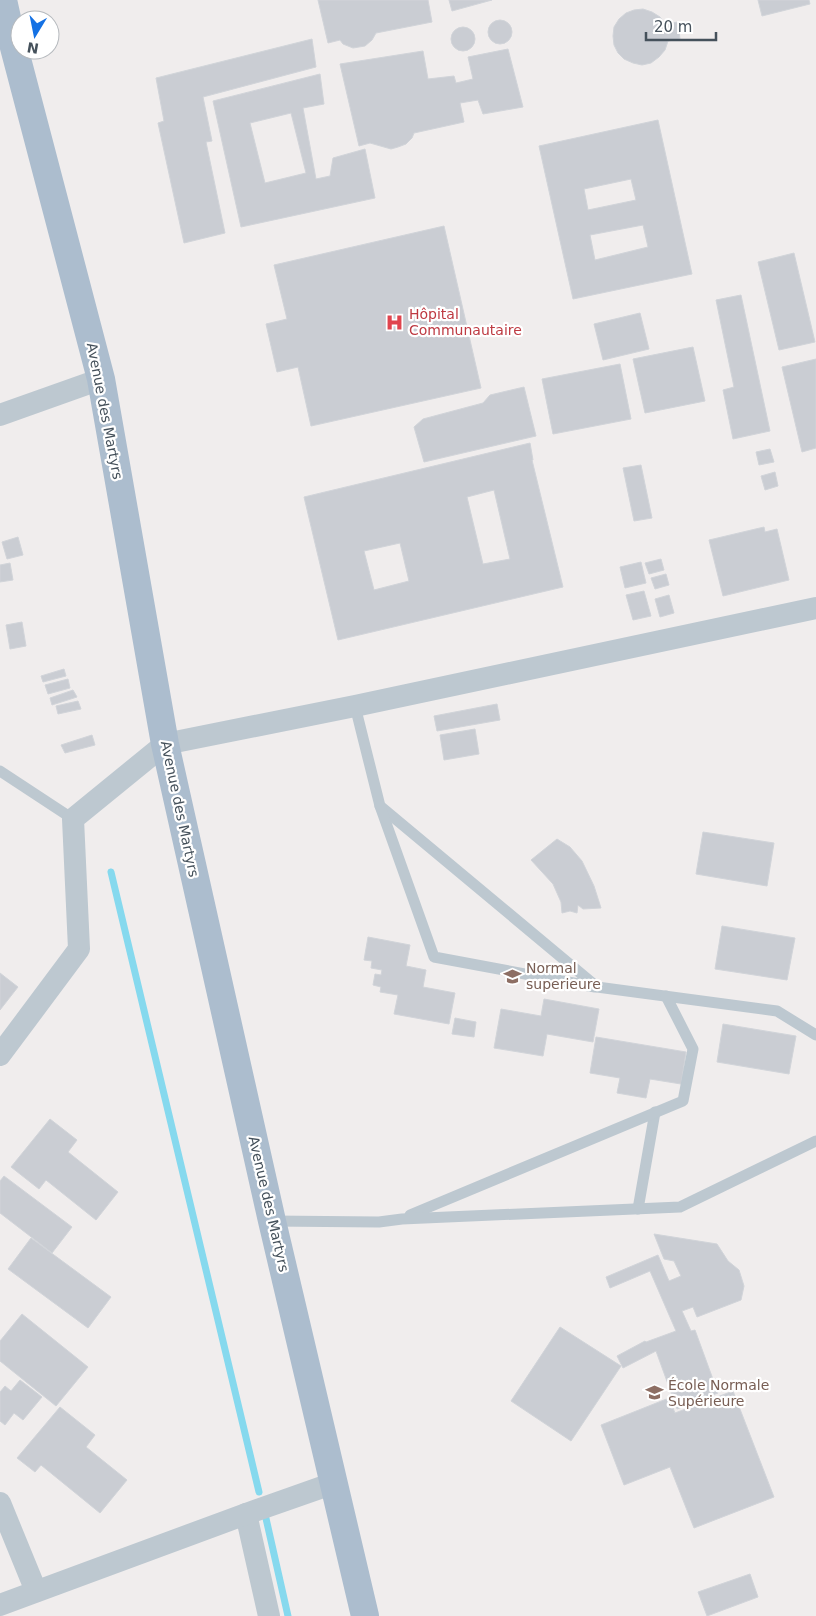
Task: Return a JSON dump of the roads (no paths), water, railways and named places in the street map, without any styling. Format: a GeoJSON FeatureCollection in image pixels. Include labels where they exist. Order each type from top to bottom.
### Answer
{"type":"FeatureCollection","features":[{"type":"Feature","properties":{"kind":"main road","name":"Avenue des Martyrs"},"geometry":{"type":"LineString","coordinates":[[4,0],[6,37],[101,379],[165,744],[272,1221],[365,1616]]}},
{"type":"Feature","properties":{"kind":"street"},"geometry":{"type":"LineString","coordinates":[[0,415],[101,379]]}},
{"type":"Feature","properties":{"kind":"street"},"geometry":{"type":"LineString","coordinates":[[0,1055],[79,950],[73,819],[165,744],[355,706],[816,608]]}},
{"type":"Feature","properties":{"kind":"street"},"geometry":{"type":"LineString","coordinates":[[0,1605],[334,1483]]}},
{"type":"Feature","properties":{"kind":"street"},"geometry":{"type":"LineString","coordinates":[[2,1510],[36,1591]]}},
{"type":"Feature","properties":{"kind":"street"},"geometry":{"type":"LineString","coordinates":[[246,1514],[269,1616]]}},
{"type":"Feature","properties":{"kind":"lane"},"geometry":{"type":"LineString","coordinates":[[355,706],[380,806],[434,957],[597,987],[777,1011],[816,1035]]}},
{"type":"Feature","properties":{"kind":"lane"},"geometry":{"type":"LineString","coordinates":[[0,771],[73,819]]}},
{"type":"Feature","properties":{"kind":"lane"},"geometry":{"type":"LineString","coordinates":[[380,806],[597,987]]}},
{"type":"Feature","properties":{"kind":"lane"},"geometry":{"type":"LineString","coordinates":[[402,1219],[683,1101],[694,1049],[666,996]]}},
{"type":"Feature","properties":{"kind":"lane"},"geometry":{"type":"LineString","coordinates":[[638,1208],[655,1112]]}},
{"type":"Feature","properties":{"kind":"lane"},"geometry":{"type":"LineString","coordinates":[[272,1221],[379,1222],[402,1219],[680,1207],[816,1141]]}},
{"type":"Feature","properties":{"kind":"waterway"},"geometry":{"type":"LineString","coordinates":[[111,872],[259,1492]]}},
{"type":"Feature","properties":{"kind":"waterway"},"geometry":{"type":"LineString","coordinates":[[265,1514],[288,1616]]}},
{"type":"Feature","properties":{"kind":"place","name":"Hôpital Communautaire"},"geometry":{"type":"Point","coordinates":[395,322]}},
{"type":"Feature","properties":{"kind":"place","name":"Normal superieure"},"geometry":{"type":"Point","coordinates":[512,976]}},
{"type":"Feature","properties":{"kind":"place","name":"École Normale Supérieure"},"geometry":{"type":"Point","coordinates":[654,1393]}}]}
